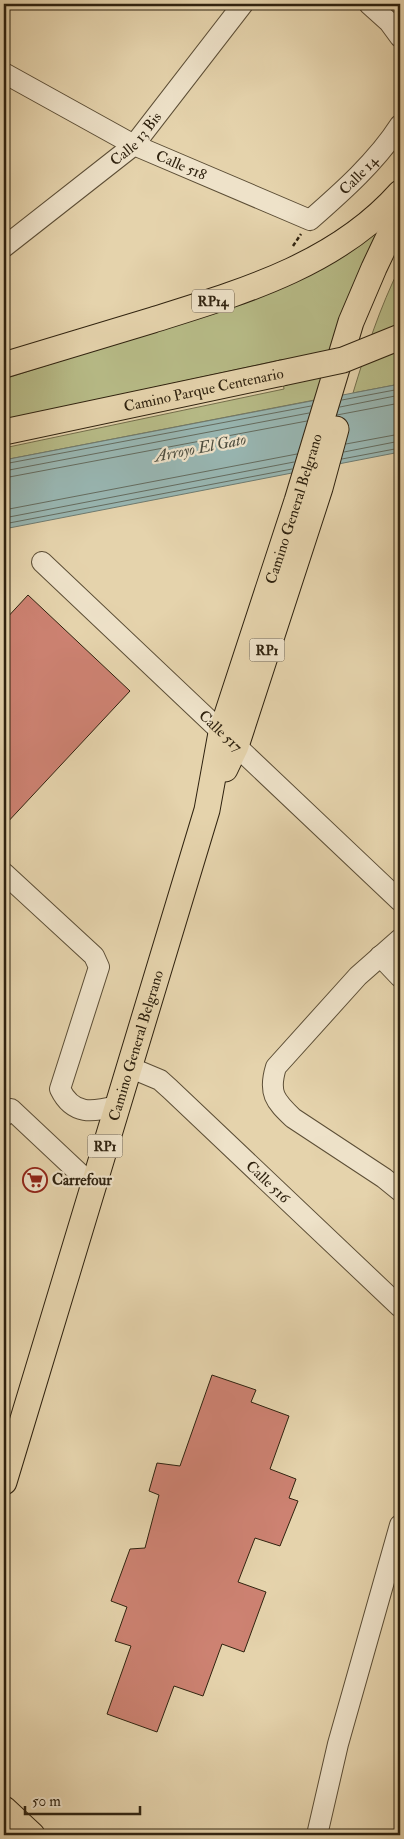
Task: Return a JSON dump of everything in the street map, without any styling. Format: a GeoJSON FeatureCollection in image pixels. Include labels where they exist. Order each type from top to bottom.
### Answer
{"type":"FeatureCollection","features":[{"type":"Feature","properties":{"kind":"main road","name":"RP14"},"geometry":{"type":"LineString","coordinates":[[4,365],[222,298],[280,276],[320,256],[348,239],[375,218],[400,193]]}},
{"type":"Feature","properties":{"kind":"main road","name":"Camino General Belgrano"},"geometry":{"type":"LineString","coordinates":[[229,739],[320,488],[351,322],[400,213]]}},
{"type":"Feature","properties":{"kind":"main road","name":"Camino General Belgrano"},"geometry":{"type":"LineString","coordinates":[[4,1482],[229,739],[297,502],[338,391],[400,252]]}},
{"type":"Feature","properties":{"kind":"main road","name":"Camino Parque Centenario"},"geometry":{"type":"LineString","coordinates":[[4,432],[343,360],[400,337]]}},
{"type":"Feature","properties":{"kind":"main road"},"geometry":{"type":"LineString","coordinates":[[4,1809],[32,1835]]}},
{"type":"Feature","properties":{"kind":"street","name":"Calle 13 Bis"},"geometry":{"type":"LineString","coordinates":[[4,247],[134,145],[243,4]]}},
{"type":"Feature","properties":{"kind":"street"},"geometry":{"type":"LineString","coordinates":[[370,4],[397,25]]}},
{"type":"Feature","properties":{"kind":"street","name":"Calle 518"},"geometry":{"type":"LineString","coordinates":[[4,73],[134,145],[310,220]]}},
{"type":"Feature","properties":{"kind":"street","name":"Calle 14"},"geometry":{"type":"LineString","coordinates":[[310,220],[342,192],[391,139],[400,124]]}},
{"type":"Feature","properties":{"kind":"street","name":"Calle 517"},"geometry":{"type":"LineString","coordinates":[[42,562],[400,901]]}},
{"type":"Feature","properties":{"kind":"street"},"geometry":{"type":"LineString","coordinates":[[4,873],[94,956],[99,968],[60,1089],[64,1098],[78,1109],[94,1112],[117,1106]]}},
{"type":"Feature","properties":{"kind":"street"},"geometry":{"type":"LineString","coordinates":[[400,939],[358,976],[276,1067],[271,1082],[273,1095],[282,1108],[293,1118],[384,1178],[400,1191]]}},
{"type":"Feature","properties":{"kind":"street"},"geometry":{"type":"LineString","coordinates":[[380,956],[400,977]]}},
{"type":"Feature","properties":{"kind":"street","name":"Calle 516"},"geometry":{"type":"LineString","coordinates":[[129,1067],[160,1080],[400,1307]]}},
{"type":"Feature","properties":{"kind":"street"},"geometry":{"type":"LineString","coordinates":[[4,1116],[11,1109],[93,1186]]}},
{"type":"Feature","properties":{"kind":"street"},"geometry":{"type":"LineString","coordinates":[[317,1835],[338,1744],[400,1525]]}},
{"type":"Feature","properties":{"kind":"green space"},"geometry":{"type":"Polygon","coordinates":[[[378,231],[320,399],[4,460],[4,448],[284,389],[280,360],[4,420],[4,379],[173,325],[378,231]]]}},
{"type":"Feature","properties":{"kind":"green space"},"geometry":{"type":"Polygon","coordinates":[[[400,267],[400,384],[353,393],[374,329],[400,267]]]}},
{"type":"Feature","properties":{"kind":"water","name":"Arroyo El Gato"},"geometry":{"type":"Polygon","coordinates":[[[400,384],[400,452],[4,529],[4,460],[400,384]]]}},
{"type":"Feature","properties":{"kind":"building"},"geometry":{"type":"Polygon","coordinates":[[[28,595],[130,691],[4,826],[4,621],[28,595]]]}},
{"type":"Feature","properties":{"kind":"building"},"geometry":{"type":"Polygon","coordinates":[[[212,1375],[256,1390],[251,1402],[289,1416],[270,1469],[296,1479],[289,1498],[298,1501],[280,1546],[255,1538],[238,1582],[266,1592],[244,1652],[222,1644],[203,1696],[174,1686],[157,1732],[107,1714],[131,1646],[115,1641],[127,1607],[111,1601],[130,1549],[145,1548],[159,1495],[149,1491],[157,1463],[180,1466],[212,1375]]]}},
{"type":"Feature","properties":{"kind":"place","name":"Carrefour"},"geometry":{"type":"Point","coordinates":[35,1180]}}]}
